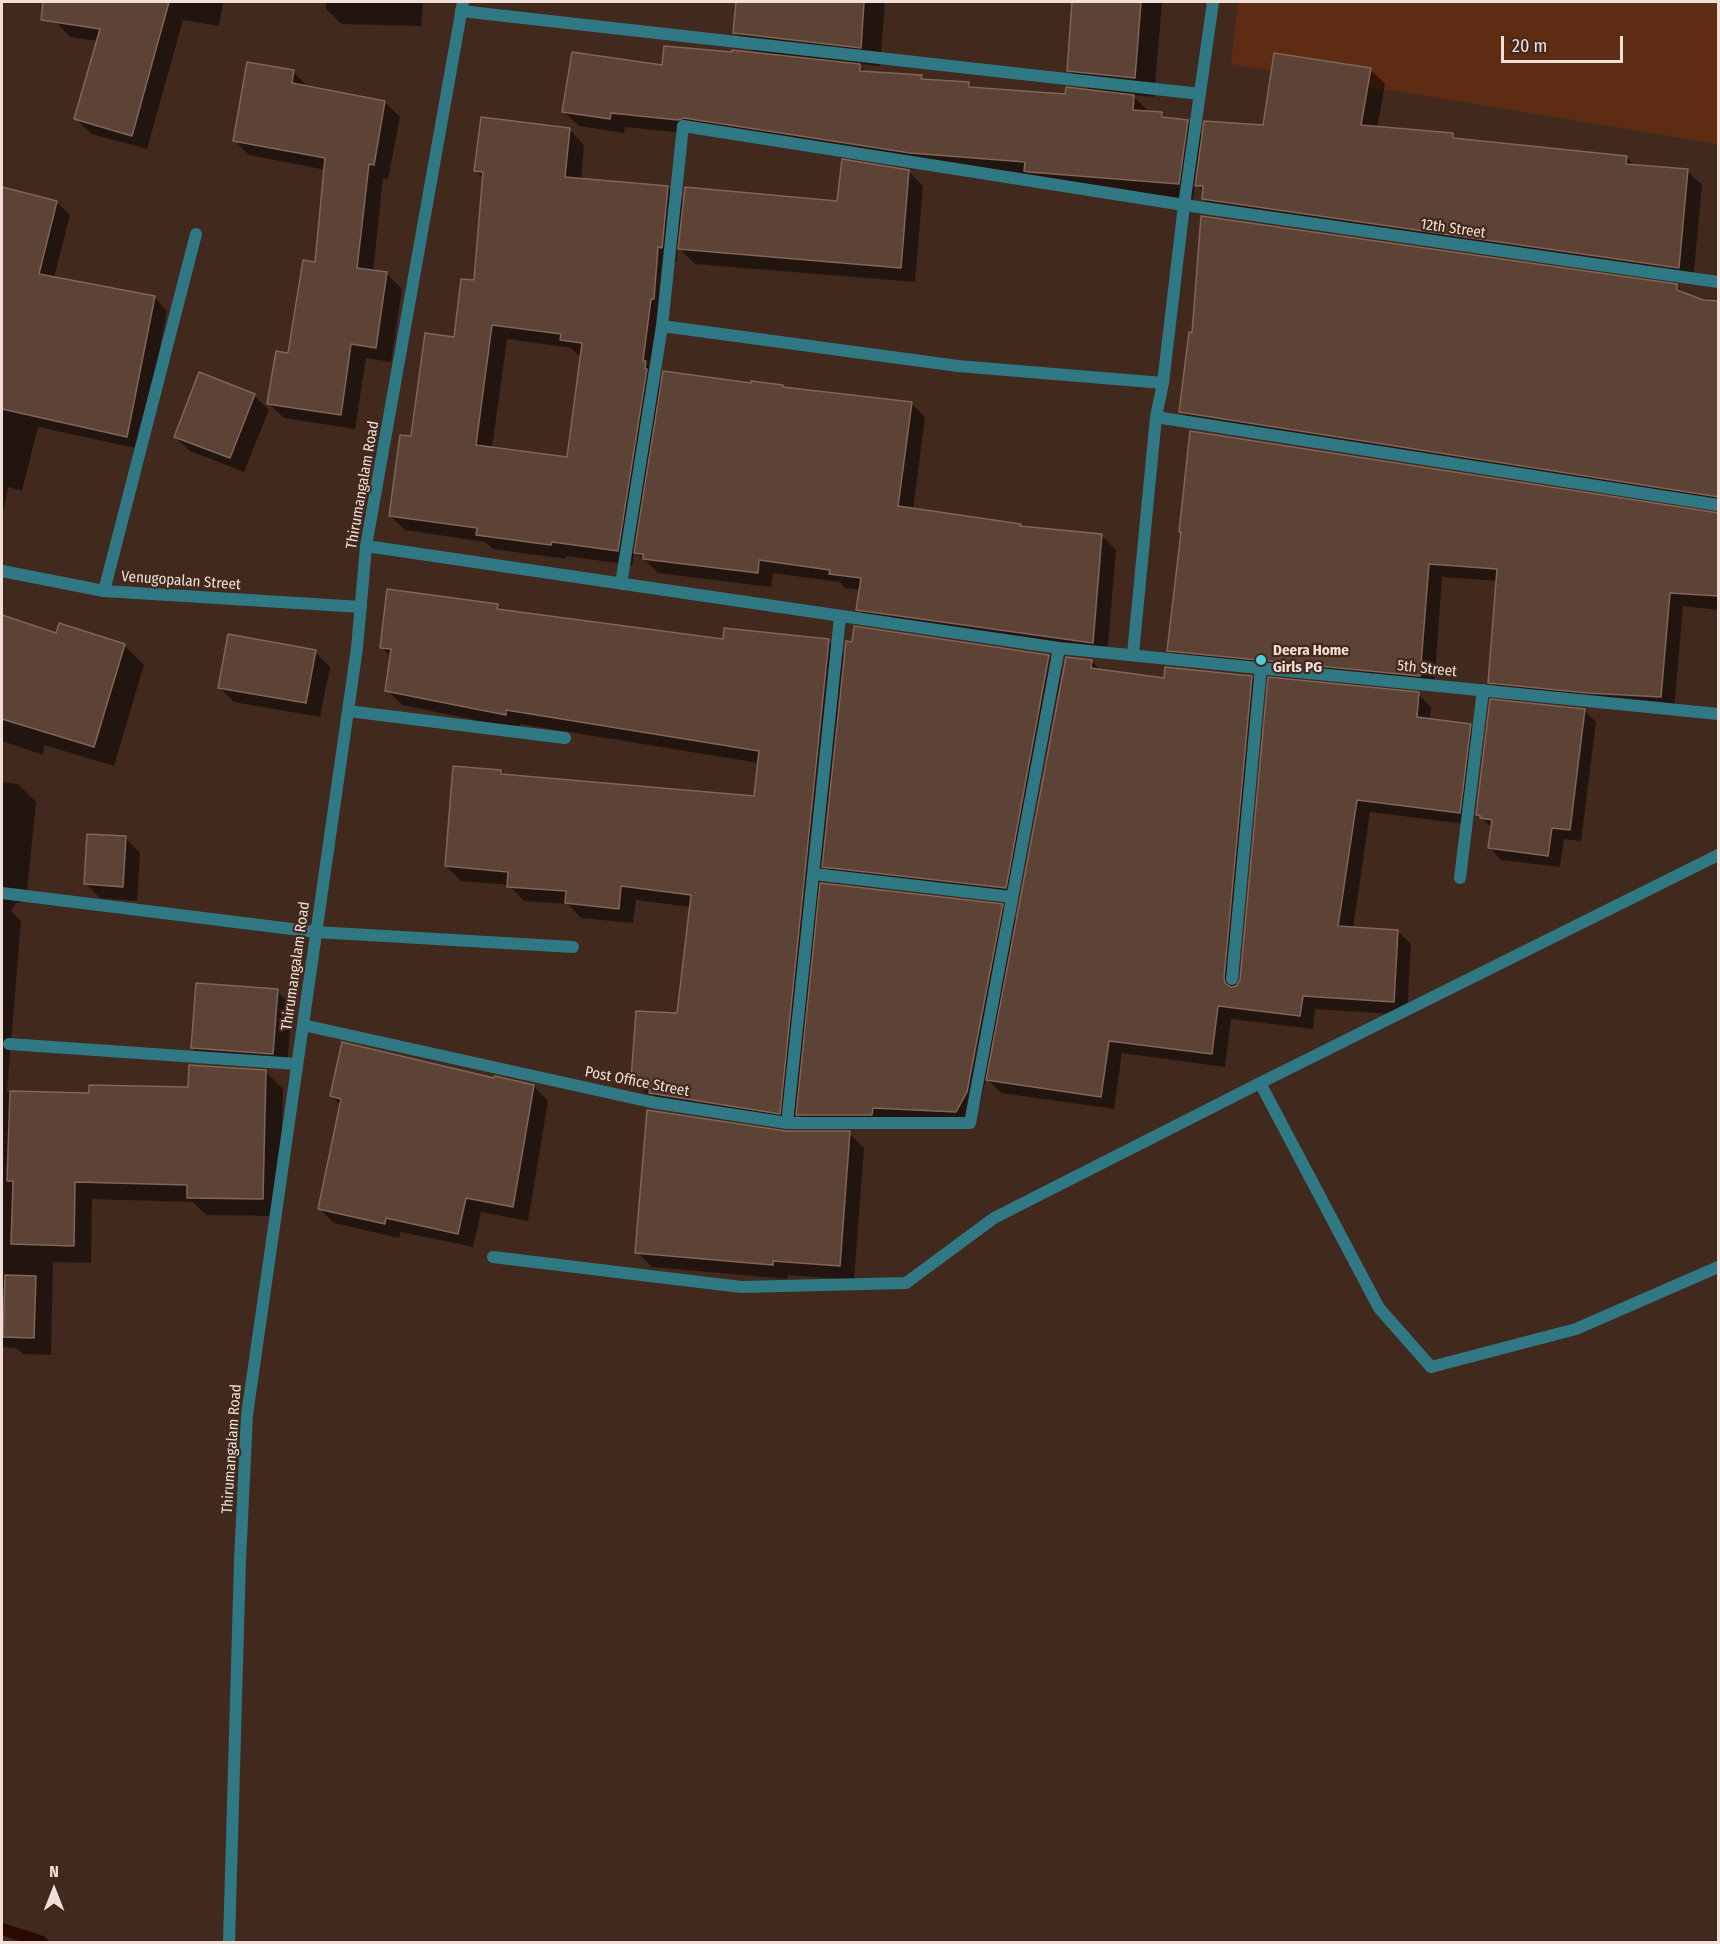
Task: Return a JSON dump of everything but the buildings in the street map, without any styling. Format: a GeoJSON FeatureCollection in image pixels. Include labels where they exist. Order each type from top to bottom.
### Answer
{"type":"FeatureCollection","features":[{"type":"Feature","properties":{"kind":"street"},"geometry":{"type":"LineString","coordinates":[[1133,654],[1156,417],[1163,382],[1184,205],[1213,2]]}},
{"type":"Feature","properties":{"kind":"street"},"geometry":{"type":"LineString","coordinates":[[462,6],[1200,94]]}},
{"type":"Feature","properties":{"kind":"street","name":"Thirumangalam Road"},"geometry":{"type":"LineString","coordinates":[[229,1942],[247,1415],[348,711],[366,546],[462,6]]}},
{"type":"Feature","properties":{"kind":"street","name":"12th Street"},"geometry":{"type":"LineString","coordinates":[[662,326],[683,126],[1184,205],[1719,282]]}},
{"type":"Feature","properties":{"kind":"street"},"geometry":{"type":"LineString","coordinates":[[104,591],[196,234]]}},
{"type":"Feature","properties":{"kind":"street"},"geometry":{"type":"LineString","coordinates":[[621,584],[662,326],[958,366],[1163,382]]}},
{"type":"Feature","properties":{"kind":"street"},"geometry":{"type":"LineString","coordinates":[[1156,417],[1719,505]]}},
{"type":"Feature","properties":{"kind":"street","name":"5th Street"},"geometry":{"type":"LineString","coordinates":[[366,546],[1059,648],[1719,714]]}},
{"type":"Feature","properties":{"kind":"street","name":"Venugopalan Street"},"geometry":{"type":"LineString","coordinates":[[2,571],[104,591],[361,607]]}},
{"type":"Feature","properties":{"kind":"street"},"geometry":{"type":"LineString","coordinates":[[787,1123],[840,617]]}},
{"type":"Feature","properties":{"kind":"street"},"geometry":{"type":"LineString","coordinates":[[814,874],[1012,897],[1059,648]]}},
{"type":"Feature","properties":{"kind":"street"},"geometry":{"type":"LineString","coordinates":[[1232,979],[1261,667]]}},
{"type":"Feature","properties":{"kind":"street"},"geometry":{"type":"LineString","coordinates":[[1460,878],[1483,690]]}},
{"type":"Feature","properties":{"kind":"street"},"geometry":{"type":"LineString","coordinates":[[348,711],[565,738]]}},
{"type":"Feature","properties":{"kind":"street"},"geometry":{"type":"LineString","coordinates":[[493,1257],[741,1287],[906,1283],[994,1218],[1719,855]]}},
{"type":"Feature","properties":{"kind":"street"},"geometry":{"type":"LineString","coordinates":[[2,893],[316,932],[573,947]]}},
{"type":"Feature","properties":{"kind":"street","name":"Post Office Street"},"geometry":{"type":"LineString","coordinates":[[303,1025],[651,1102],[787,1123],[970,1124],[1012,897]]}},
{"type":"Feature","properties":{"kind":"street"},"geometry":{"type":"LineString","coordinates":[[9,1044],[297,1064]]}},
{"type":"Feature","properties":{"kind":"street"},"geometry":{"type":"LineString","coordinates":[[1260,1083],[1379,1308],[1431,1367],[1576,1329],[1719,1267]]}},
{"type":"Feature","properties":{"kind":"shaded area"},"geometry":{"type":"Polygon","coordinates":[[[1238,2],[1718,2],[1718,144],[1231,64],[1238,2]]]}},
{"type":"Feature","properties":{"kind":"waterway"},"geometry":{"type":"LineString","coordinates":[[2,1929],[42,1942]]}},
{"type":"Feature","properties":{"kind":"place","name":"Deera Home Girls PG"},"geometry":{"type":"Point","coordinates":[1261,660]}}]}
